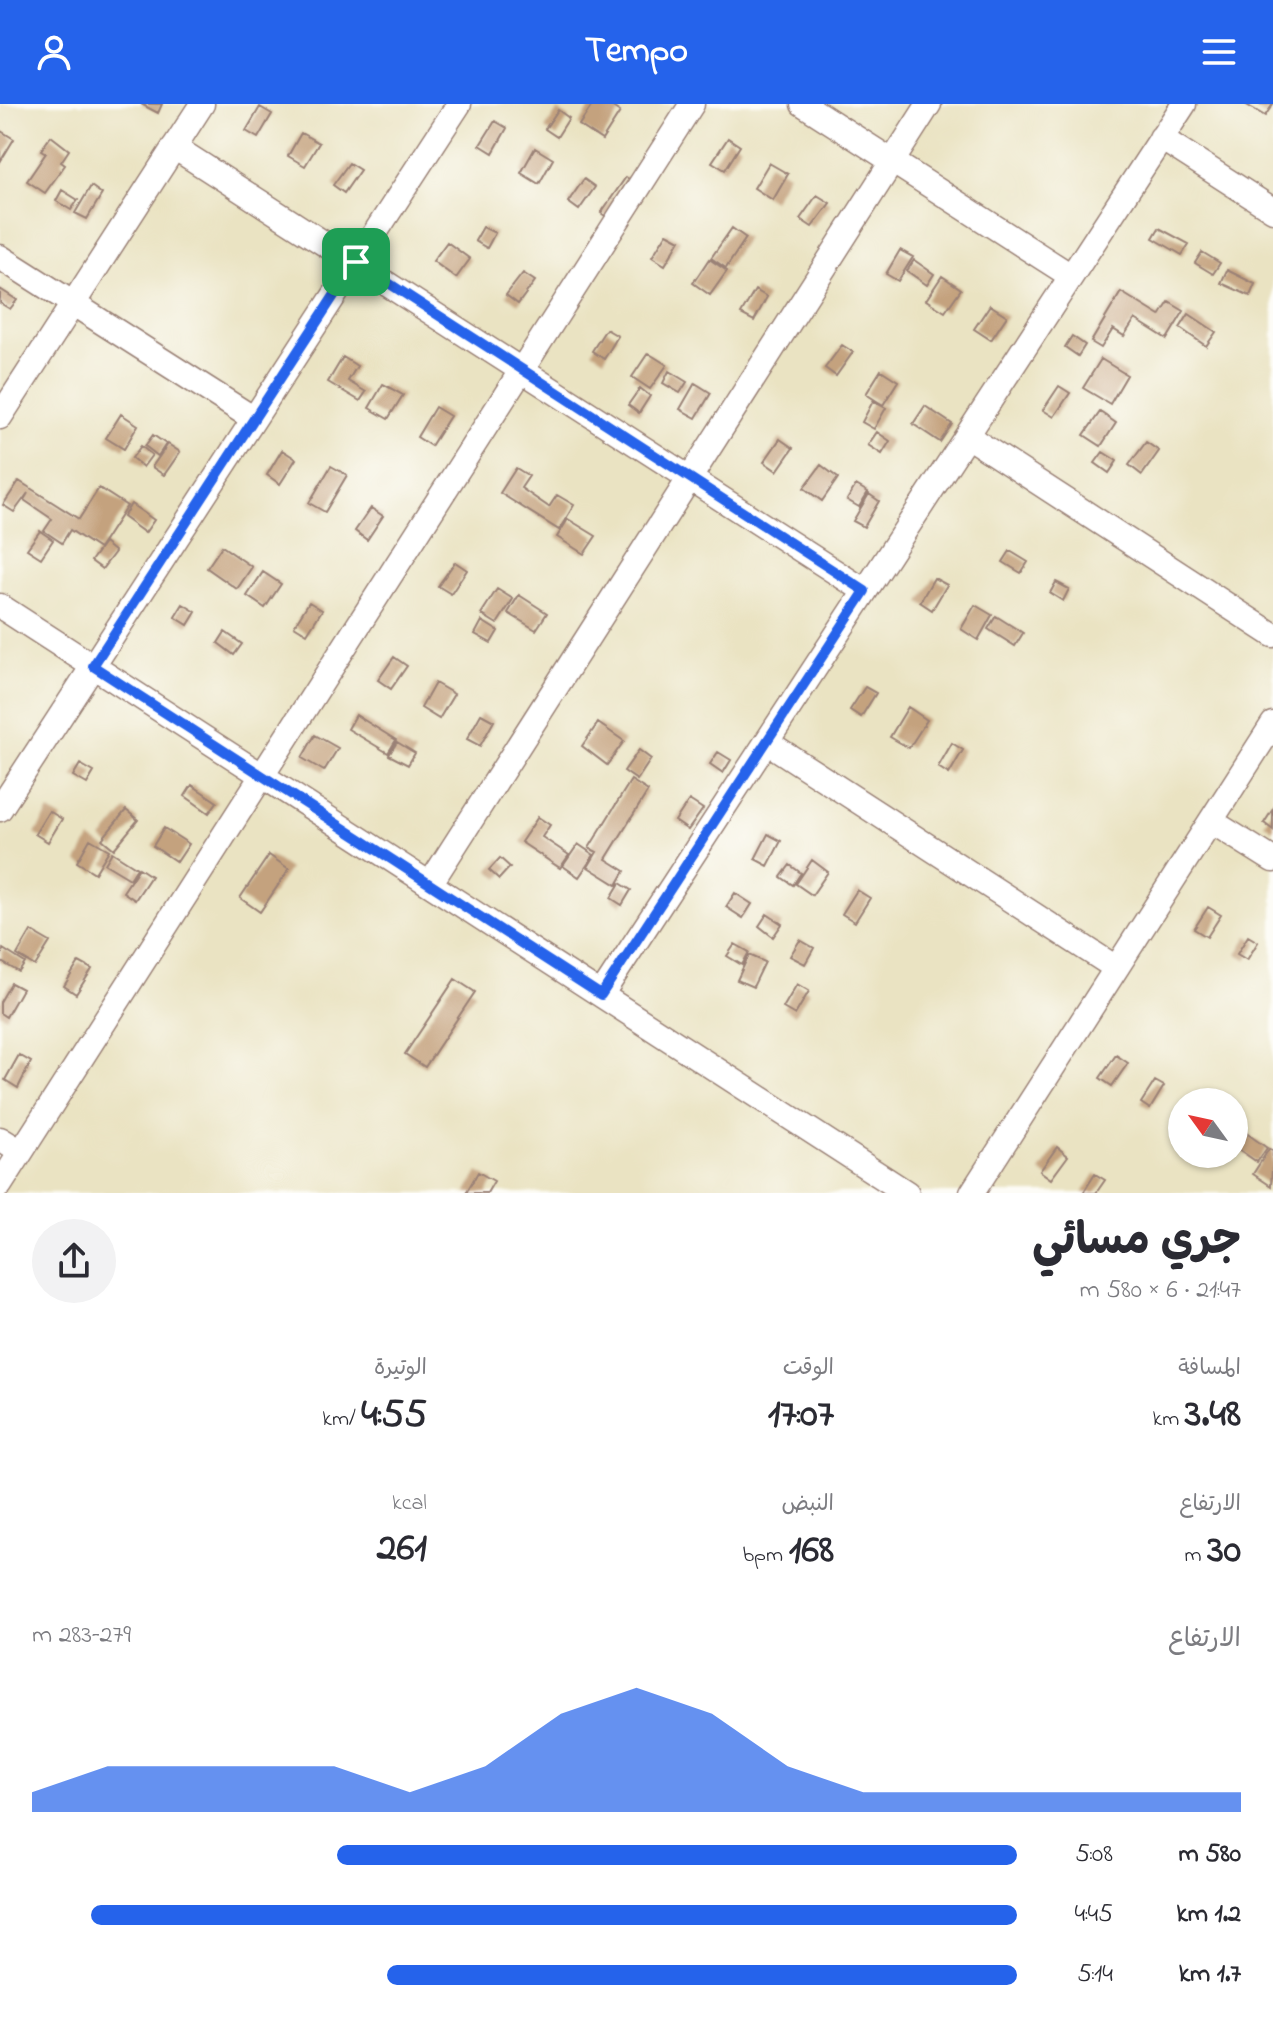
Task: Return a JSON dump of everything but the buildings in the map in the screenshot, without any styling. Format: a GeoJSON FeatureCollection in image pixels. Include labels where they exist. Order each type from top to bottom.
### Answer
{"type":"FeatureCollection","features":[{"type":"Feature","properties":{"kind":"street"},"geometry":{"type":"LineString","coordinates":[[0,417],[202,104]]}},
{"type":"Feature","properties":{"kind":"street"},"geometry":{"type":"LineString","coordinates":[[0,809],[459,104]]}},
{"type":"Feature","properties":{"kind":"street"},"geometry":{"type":"LineString","coordinates":[[0,1185],[692,104]]}},
{"type":"Feature","properties":{"kind":"street"},"geometry":{"type":"LineString","coordinates":[[803,104],[1071,276]]}},
{"type":"Feature","properties":{"kind":"street"},"geometry":{"type":"LineString","coordinates":[[430,884],[929,104]]}},
{"type":"Feature","properties":{"kind":"street"},"geometry":{"type":"LineString","coordinates":[[601,995],[1184,104]]}},
{"type":"Feature","properties":{"kind":"street"},"geometry":{"type":"LineString","coordinates":[[1161,138],[1273,210]]}},
{"type":"Feature","properties":{"kind":"street"},"geometry":{"type":"LineString","coordinates":[[174,147],[865,591]]}},
{"type":"Feature","properties":{"kind":"street"},"geometry":{"type":"LineString","coordinates":[[0,257],[254,419]]}},
{"type":"Feature","properties":{"kind":"street"},"geometry":{"type":"LineString","coordinates":[[967,436],[1273,635]]}},
{"type":"Feature","properties":{"kind":"street"},"geometry":{"type":"LineString","coordinates":[[0,606],[907,1193]]}},
{"type":"Feature","properties":{"kind":"street"},"geometry":{"type":"LineString","coordinates":[[972,1193],[1273,724]]}},
{"type":"Feature","properties":{"kind":"street"},"geometry":{"type":"LineString","coordinates":[[767,742],[1116,968]]}},
{"type":"Feature","properties":{"kind":"street"},"geometry":{"type":"LineString","coordinates":[[1211,821],[1273,860]]}},
{"type":"Feature","properties":{"kind":"street"},"geometry":{"type":"LineString","coordinates":[[0,1139],[21,1152]]}},
{"type":"Feature","properties":{"kind":"route"},"geometry":{"type":"LineString","coordinates":[[356,262],[865,591],[601,995],[93,666],[356,262]]}}]}
